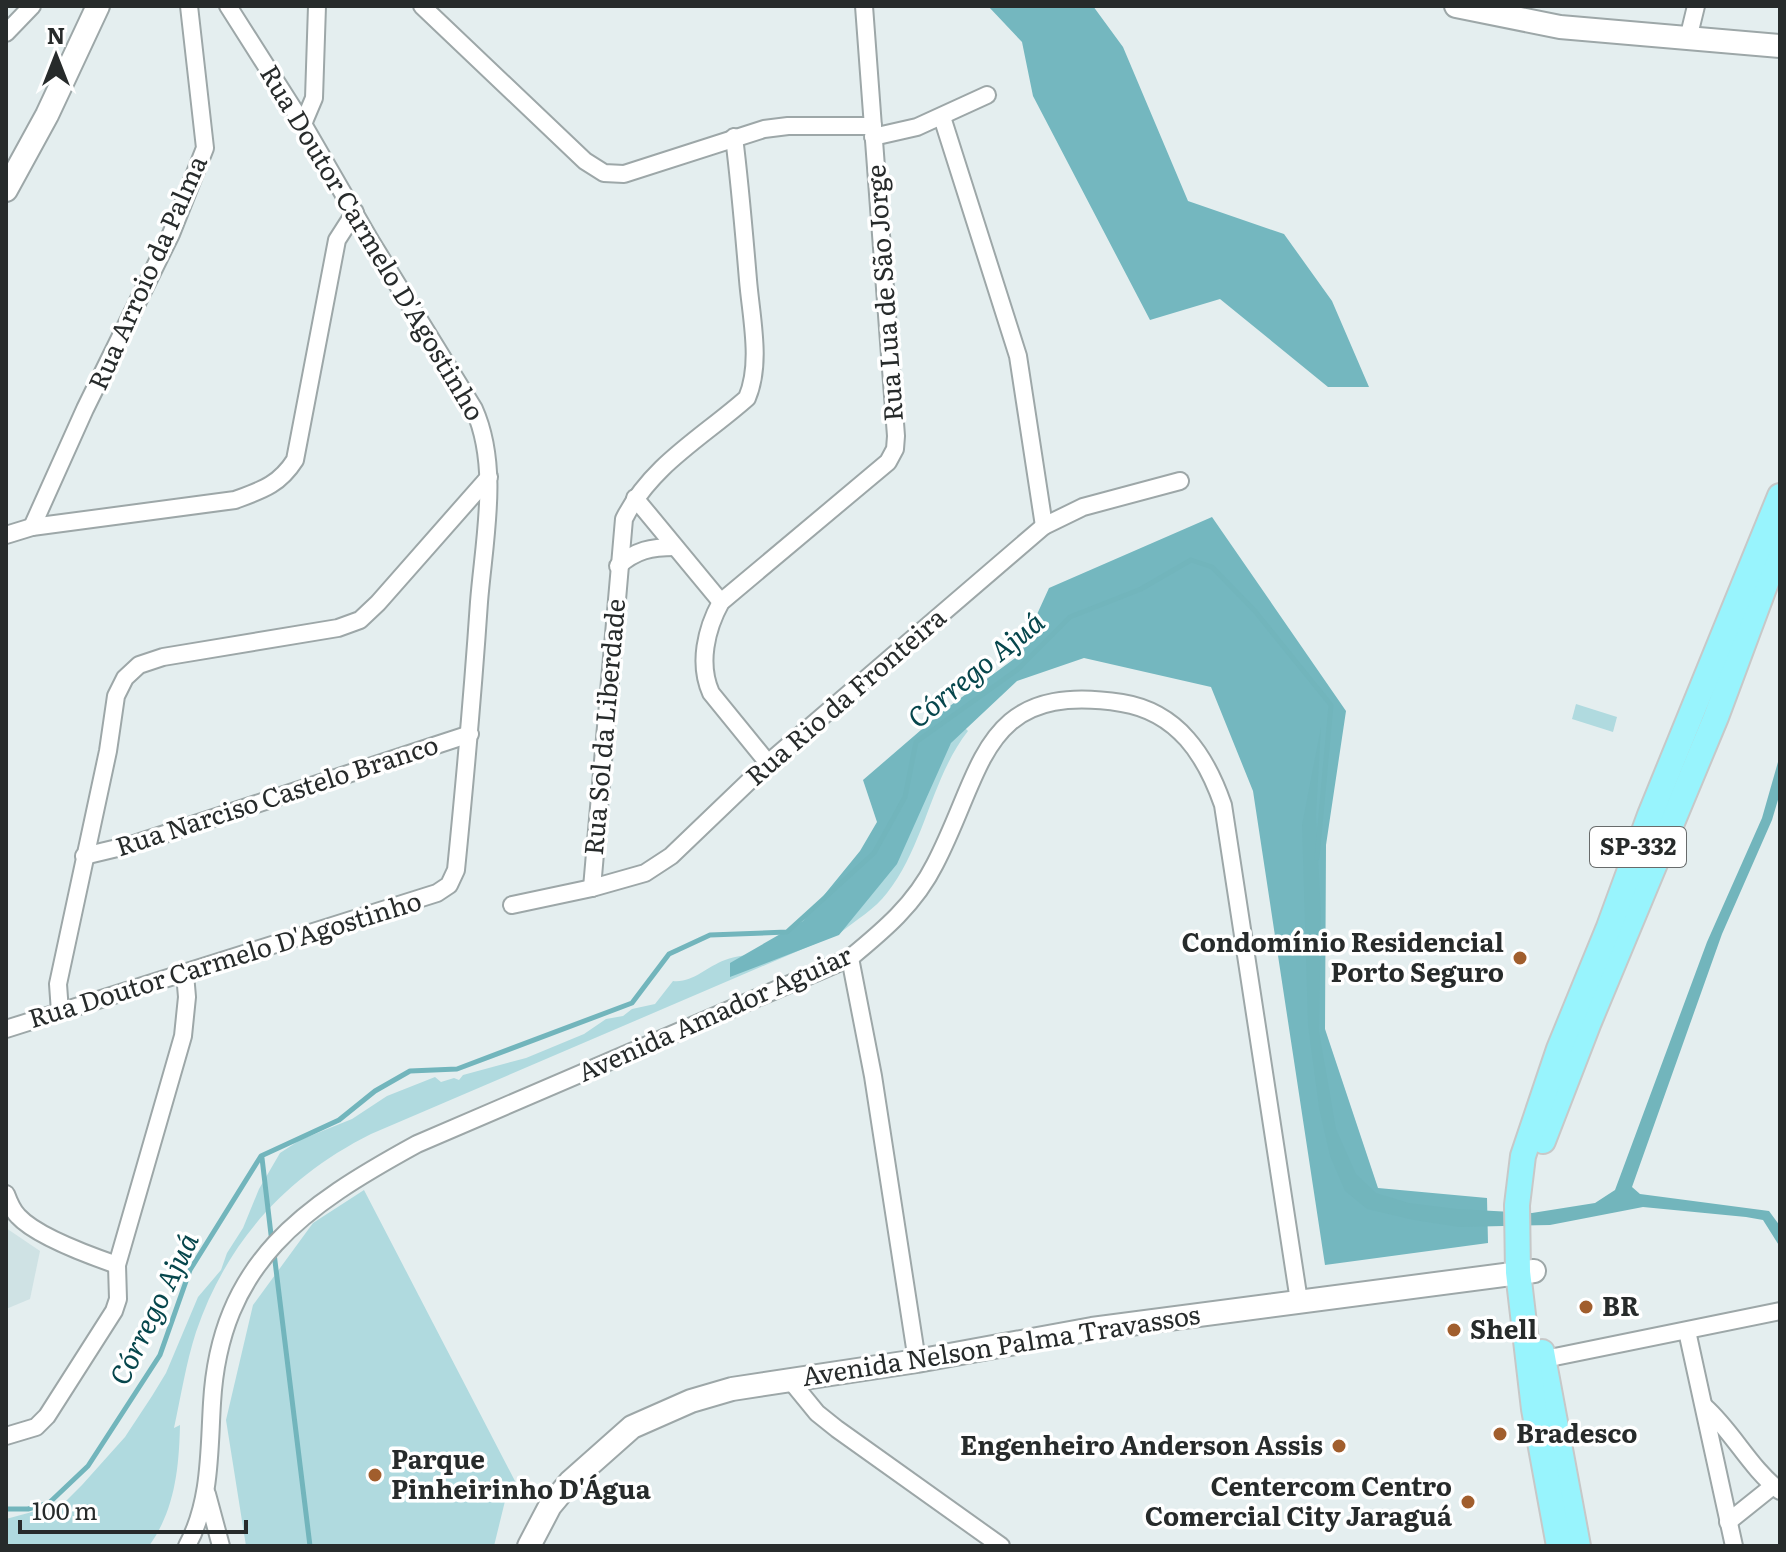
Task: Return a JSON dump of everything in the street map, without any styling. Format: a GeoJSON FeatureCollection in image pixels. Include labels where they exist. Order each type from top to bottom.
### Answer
{"type":"FeatureCollection","features":[{"type":"Feature","properties":{"kind":"main road","name":"SP-332"},"geometry":{"type":"LineString","coordinates":[[1559,1546],[1526,1271],[1525,1146],[1650,815],[1780,496]]}},
{"type":"Feature","properties":{"kind":"main road","name":"SP-332"},"geometry":{"type":"LineString","coordinates":[[1524,1205],[1548,1127],[1716,717],[1780,545]]}},
{"type":"Feature","properties":{"kind":"main road","name":"SP-332"},"geometry":{"type":"LineString","coordinates":[[1536,1361],[1578,1546]]}},
{"type":"Feature","properties":{"kind":"street"},"geometry":{"type":"LineString","coordinates":[[6,33],[32,6]]}},
{"type":"Feature","properties":{"kind":"street"},"geometry":{"type":"LineString","coordinates":[[6,190],[47,115],[98,6]]}},
{"type":"Feature","properties":{"kind":"street","name":"Rua Arroio da Palma"},"geometry":{"type":"LineString","coordinates":[[32,527],[85,409],[171,234],[205,148],[189,6]]}},
{"type":"Feature","properties":{"kind":"street","name":"Rua Doutor Carmelo D'Agostinho"},"geometry":{"type":"LineString","coordinates":[[6,1029],[437,893],[449,885],[456,870],[470,734],[489,477],[483,428],[303,124],[228,6]]}},
{"type":"Feature","properties":{"kind":"street"},"geometry":{"type":"LineString","coordinates":[[303,124],[314,98],[317,6]]}},
{"type":"Feature","properties":{"kind":"street"},"geometry":{"type":"LineString","coordinates":[[422,6],[585,161],[604,173],[624,174],[647,169],[764,129],[788,126],[873,132],[917,127],[987,95]]}},
{"type":"Feature","properties":{"kind":"street","name":"Rua Lua de São Jorge"},"geometry":{"type":"LineString","coordinates":[[768,763],[711,693],[706,681],[707,634],[721,602],[888,462],[895,449],[864,6]]}},
{"type":"Feature","properties":{"kind":"street"},"geometry":{"type":"LineString","coordinates":[[1456,6],[1560,27],[1780,46]]}},
{"type":"Feature","properties":{"kind":"street"},"geometry":{"type":"LineString","coordinates":[[1688,39],[1696,6]]}},
{"type":"Feature","properties":{"kind":"street"},"geometry":{"type":"LineString","coordinates":[[942,117],[1018,356],[1044,526]]}},
{"type":"Feature","properties":{"kind":"street","name":"Rua Sol da Liberdade"},"geometry":{"type":"LineString","coordinates":[[592,888],[624,519],[635,498],[658,470],[747,398],[752,386],[752,331],[734,137]]}},
{"type":"Feature","properties":{"kind":"street"},"geometry":{"type":"LineString","coordinates":[[6,535],[32,527],[235,500],[263,490],[284,476],[295,460],[337,240],[355,212]]}},
{"type":"Feature","properties":{"kind":"street"},"geometry":{"type":"LineString","coordinates":[[60,1012],[58,984],[108,751],[116,696],[125,678],[139,665],[163,657],[338,628],[360,620],[444,531],[489,477]]}},
{"type":"Feature","properties":{"kind":"street","name":"Rua Rio da Fronteira"},"geometry":{"type":"LineString","coordinates":[[512,905],[645,873],[671,856],[768,763],[1044,526],[1083,507],[1180,481]]}},
{"type":"Feature","properties":{"kind":"street"},"geometry":{"type":"LineString","coordinates":[[635,498],[721,602]]}},
{"type":"Feature","properties":{"kind":"street","name":"Rua Sol da Liberdade"},"geometry":{"type":"LineString","coordinates":[[618,566],[630,555],[644,549],[675,547]]}},
{"type":"Feature","properties":{"kind":"street","name":"Avenida Amador Aguiar"},"geometry":{"type":"LineString","coordinates":[[187,1546],[207,1493],[213,1378],[220,1339],[234,1304],[257,1263],[284,1233],[350,1181],[417,1144],[850,958],[888,927],[916,897],[936,864],[983,754],[999,733],[1022,713],[1050,702],[1089,698],[1132,704],[1158,715],[1197,748],[1212,774],[1223,805],[1299,1301]]}},
{"type":"Feature","properties":{"kind":"street","name":"Rua Narciso Castelo Branco"},"geometry":{"type":"LineString","coordinates":[[84,856],[134,844],[470,734]]}},
{"type":"Feature","properties":{"kind":"street"},"geometry":{"type":"LineString","coordinates":[[850,958],[873,1076],[917,1361]]}},
{"type":"Feature","properties":{"kind":"street"},"geometry":{"type":"LineString","coordinates":[[6,1436],[36,1427],[55,1406],[114,1311],[118,1288],[117,1265],[180,1053],[186,1019],[185,974]]}},
{"type":"Feature","properties":{"kind":"street"},"geometry":{"type":"LineString","coordinates":[[6,1194],[20,1219],[32,1227],[86,1254],[117,1265]]}},
{"type":"Feature","properties":{"kind":"street","name":"Avenida Nelson Palma Travassos"},"geometry":{"type":"LineString","coordinates":[[529,1546],[550,1506],[570,1482],[632,1427],[691,1401],[732,1389],[917,1361],[1092,1329],[1526,1271]]}},
{"type":"Feature","properties":{"kind":"street"},"geometry":{"type":"LineString","coordinates":[[1536,1361],[1780,1311]]}},
{"type":"Feature","properties":{"kind":"street"},"geometry":{"type":"LineString","coordinates":[[1687,1331],[1734,1546]]}},
{"type":"Feature","properties":{"kind":"street"},"geometry":{"type":"LineString","coordinates":[[790,1380],[817,1413],[837,1429],[1001,1546]]}},
{"type":"Feature","properties":{"kind":"street"},"geometry":{"type":"LineString","coordinates":[[1703,1406],[1776,1489],[1728,1522]]}},
{"type":"Feature","properties":{"kind":"street"},"geometry":{"type":"LineString","coordinates":[[207,1493],[221,1546]]}},
{"type":"Feature","properties":{"kind":"shaded area"},"geometry":{"type":"Polygon","coordinates":[[[988,6],[1093,6],[1123,47],[1188,201],[1284,234],[1332,301],[1369,387],[1328,387],[1220,299],[1150,320],[1033,96],[1022,42],[988,6]]]}},
{"type":"Feature","properties":{"kind":"shaded area"},"geometry":{"type":"Polygon","coordinates":[[[1212,517],[1346,711],[1326,845],[1325,1029],[1378,1188],[1487,1198],[1488,1243],[1325,1265],[1253,791],[1211,687],[1084,658],[1017,681],[951,743],[897,864],[839,935],[730,977],[730,963],[803,921],[860,851],[877,822],[863,780],[943,711],[1018,656],[1049,588],[1212,517]]]}},
{"type":"Feature","properties":{"kind":"shaded area"},"geometry":{"type":"Polygon","coordinates":[[[1576,704],[1617,717],[1613,732],[1572,719],[1576,704]]]}},
{"type":"Feature","properties":{"kind":"shaded area"},"geometry":{"type":"Polygon","coordinates":[[[964,727],[968,731],[945,769],[900,874],[877,904],[840,933],[371,1134],[313,1170],[287,1191],[243,1240],[209,1299],[196,1332],[174,1428],[180,1425],[174,1488],[165,1518],[149,1546],[6,1546],[6,1519],[43,1509],[48,1515],[53,1512],[52,1507],[65,1502],[125,1437],[166,1373],[198,1297],[221,1270],[259,1189],[280,1153],[300,1140],[352,1119],[387,1096],[435,1077],[441,1082],[454,1078],[459,1080],[463,1075],[526,1058],[584,1034],[606,1019],[655,1004],[673,981],[693,977],[731,958],[776,953],[964,727]]]}},
{"type":"Feature","properties":{"kind":"shaded area"},"geometry":{"type":"Polygon","coordinates":[[[1321,727],[1316,815],[1321,914],[1319,1031],[1336,1129],[1356,1174],[1376,1193],[1409,1203],[1457,1209],[1532,1213],[1595,1203],[1615,1190],[1707,942],[1762,818],[1780,755],[1780,793],[1772,820],[1722,934],[1632,1187],[1640,1194],[1769,1211],[1780,1226],[1780,1247],[1763,1220],[1746,1217],[1643,1207],[1550,1225],[1459,1227],[1367,1209],[1345,1191],[1330,1156],[1319,1108],[1308,1025],[1302,825],[1321,727]]]}},
{"type":"Feature","properties":{"kind":"shaded area","name":"Parque Pinheirinho D'Água"},"geometry":{"type":"Polygon","coordinates":[[[364,1190],[516,1483],[505,1501],[494,1546],[246,1546],[226,1420],[253,1305],[313,1223],[364,1190]]]}},
{"type":"Feature","properties":{"kind":"shaded area"},"geometry":{"type":"Polygon","coordinates":[[[6,1228],[40,1251],[30,1299],[6,1309],[6,1228]]]}},
{"type":"Feature","properties":{"kind":"waterway","name":"Córrego Ajuá"},"geometry":{"type":"LineString","coordinates":[[6,1509],[28,1509],[49,1503],[88,1466],[160,1355],[190,1270],[261,1156],[339,1120],[375,1091],[410,1071],[457,1069],[632,1003],[669,954],[710,935],[787,932],[874,853],[905,797],[916,742],[1017,670],[1070,617],[1141,589],[1191,560],[1212,567],[1254,610],[1331,705],[1317,858]]}},
{"type":"Feature","properties":{"kind":"waterway"},"geometry":{"type":"LineString","coordinates":[[262,1158],[272,1243]]}},
{"type":"Feature","properties":{"kind":"waterway"},"geometry":{"type":"LineString","coordinates":[[274,1253],[310,1546]]}},
{"type":"Feature","properties":{"kind":"place","name":"Condomínio Residencial Porto Seguro"},"geometry":{"type":"Point","coordinates":[1520,958]}},
{"type":"Feature","properties":{"kind":"place","name":"BR"},"geometry":{"type":"Point","coordinates":[1586,1307]}},
{"type":"Feature","properties":{"kind":"place","name":"Shell"},"geometry":{"type":"Point","coordinates":[1454,1330]}},
{"type":"Feature","properties":{"kind":"place","name":"Bradesco"},"geometry":{"type":"Point","coordinates":[1500,1434]}},
{"type":"Feature","properties":{"kind":"place","name":"Engenheiro Anderson Assis"},"geometry":{"type":"Point","coordinates":[1339,1446]}},
{"type":"Feature","properties":{"kind":"place","name":"Parque Pinheirinho D'Água"},"geometry":{"type":"Point","coordinates":[375,1475]}},
{"type":"Feature","properties":{"kind":"place","name":"Centercom Centro Comercial City Jaraguá"},"geometry":{"type":"Point","coordinates":[1468,1502]}}]}
